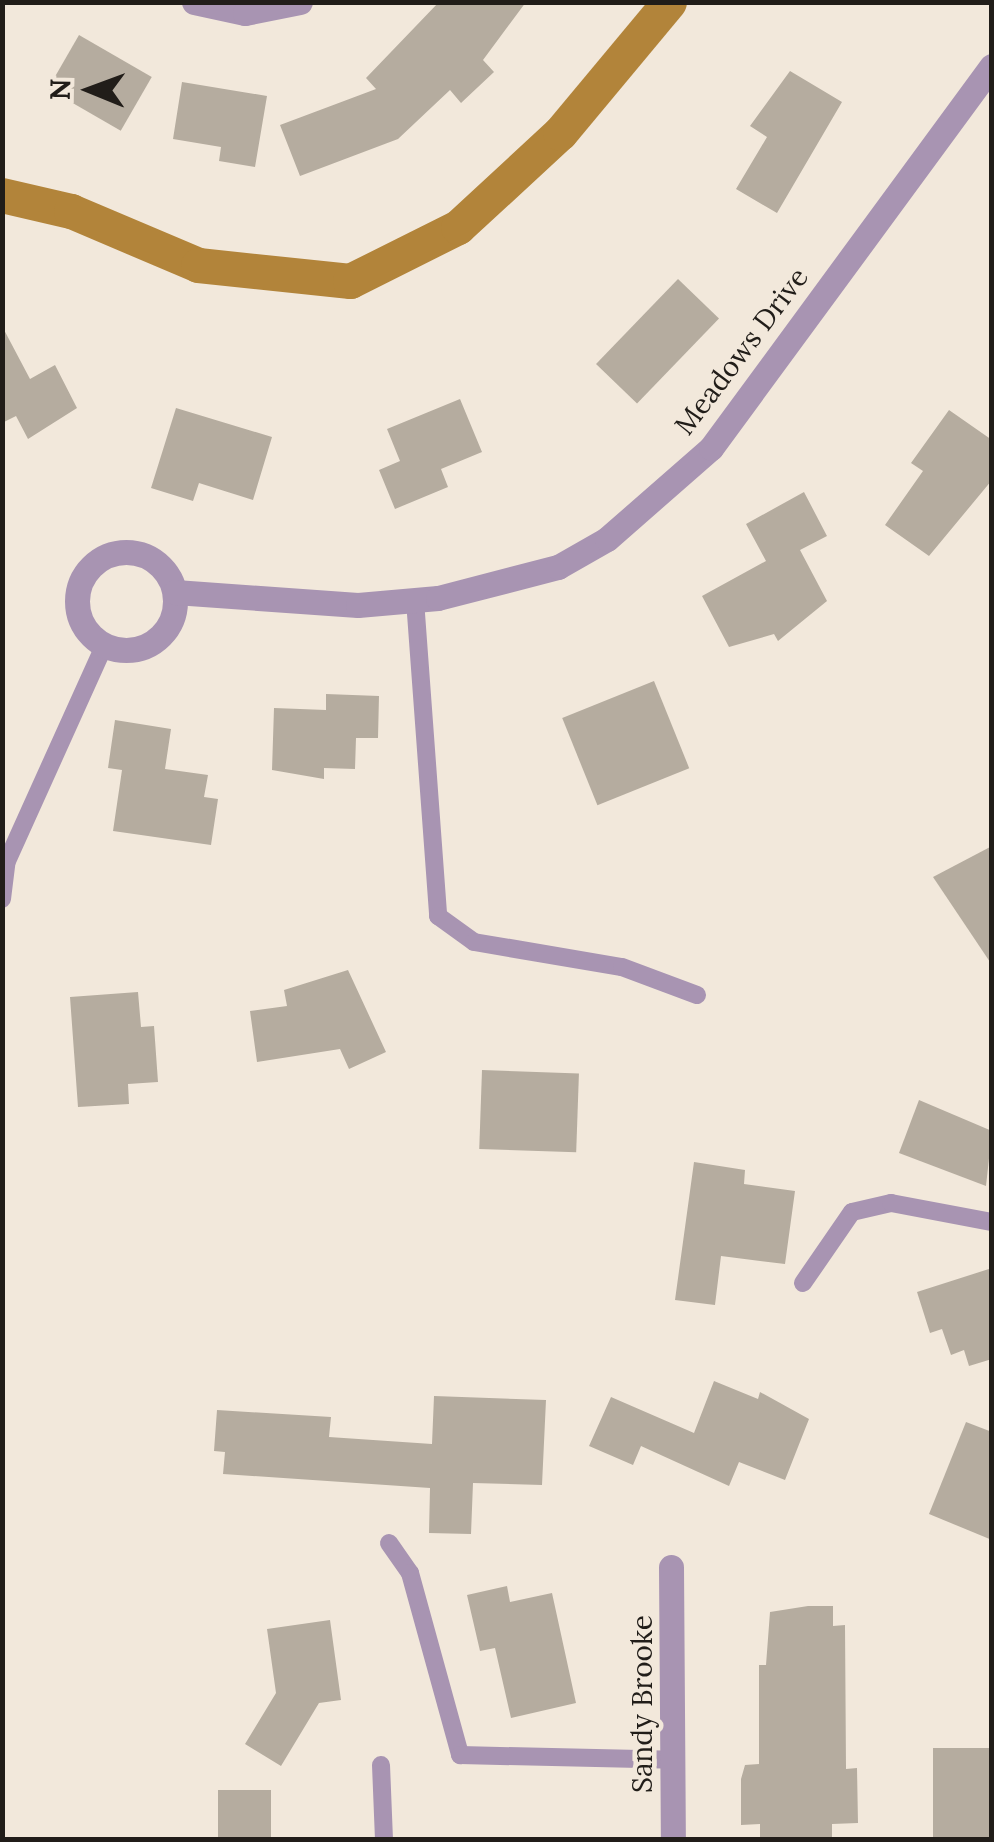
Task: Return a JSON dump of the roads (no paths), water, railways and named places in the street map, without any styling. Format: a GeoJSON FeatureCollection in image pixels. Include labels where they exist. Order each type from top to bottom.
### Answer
{"type":"FeatureCollection","features":[{"type":"Feature","properties":{"kind":"street"},"geometry":{"type":"LineString","coordinates":[[194,2],[246,14],[300,2]]}},
{"type":"Feature","properties":{"kind":"street","name":"Meadows Drive"},"geometry":{"type":"LineString","coordinates":[[174,592],[416,600],[558,567],[661,494],[710,448],[992,66]]}},
{"type":"Feature","properties":{"kind":"street"},"geometry":{"type":"LineString","coordinates":[[147,556],[174,592],[162,636],[134,650],[104,646],[82,624],[76,594],[102,557],[147,556]]}},
{"type":"Feature","properties":{"kind":"street","name":"Sandy Brooke"},"geometry":{"type":"LineString","coordinates":[[671,1567],[673,1840]]}},
{"type":"Feature","properties":{"kind":"lane"},"geometry":{"type":"LineString","coordinates":[[416,600],[438,916],[474,942],[622,967],[697,994]]}},
{"type":"Feature","properties":{"kind":"lane"},"geometry":{"type":"LineString","coordinates":[[2,899],[7,861],[104,646]]}},
{"type":"Feature","properties":{"kind":"lane"},"geometry":{"type":"LineString","coordinates":[[803,1283],[852,1212],[891,1203],[992,1222]]}},
{"type":"Feature","properties":{"kind":"lane"},"geometry":{"type":"LineString","coordinates":[[389,1543],[410,1573],[460,1756],[673,1760]]}},
{"type":"Feature","properties":{"kind":"lane"},"geometry":{"type":"LineString","coordinates":[[381,1766],[384,1840]]}},
{"type":"Feature","properties":{"kind":"waterway"},"geometry":{"type":"LineString","coordinates":[[2,195],[71,211],[198,265],[350,281],[458,227],[560,133],[669,2]]}}]}
